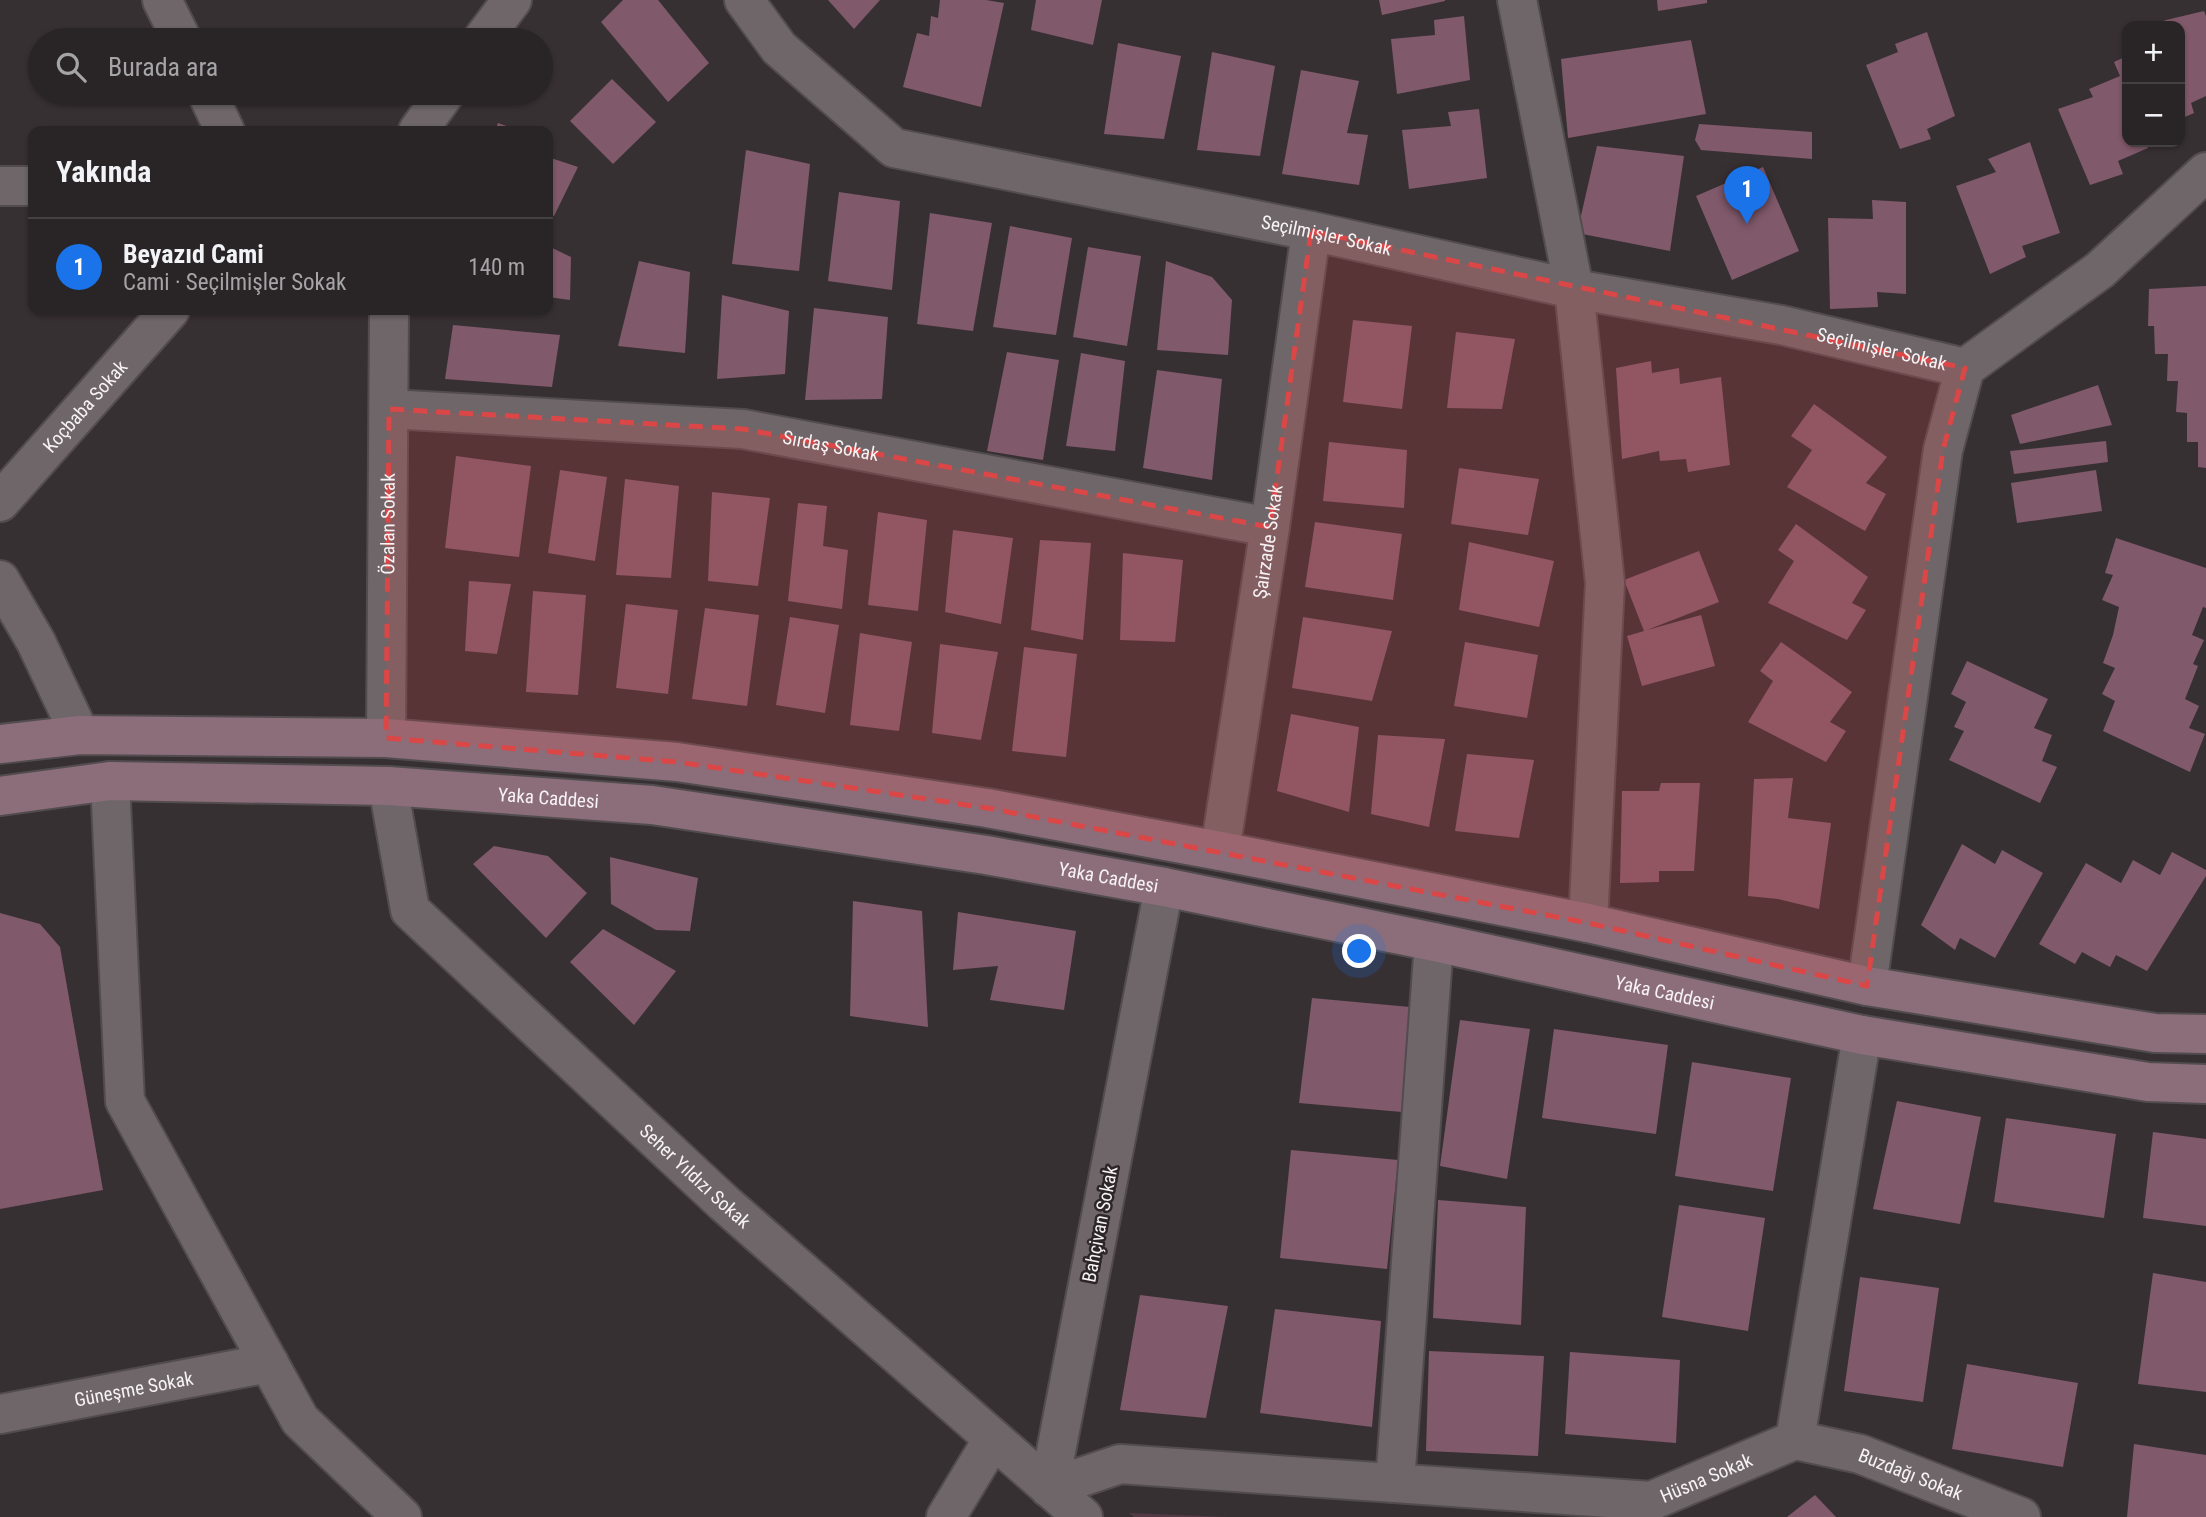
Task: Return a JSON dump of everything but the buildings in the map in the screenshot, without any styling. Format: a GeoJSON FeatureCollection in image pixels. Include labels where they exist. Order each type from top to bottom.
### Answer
{"type":"FeatureCollection","features":[{"type":"Feature","properties":{"kind":"street"},"geometry":{"type":"LineString","coordinates":[[162,0],[175,28]]}},
{"type":"Feature","properties":{"kind":"street"},"geometry":{"type":"LineString","coordinates":[[491,28],[512,0]]}},
{"type":"Feature","properties":{"kind":"street","name":"Seçilmişler Sokak"},"geometry":{"type":"LineString","coordinates":[[744,0],[779,48],[894,148],[1311,231],[1574,289],[1781,325],[1965,368]]}},
{"type":"Feature","properties":{"kind":"street"},"geometry":{"type":"LineString","coordinates":[[1517,0],[1574,289],[1605,583],[1588,923]]}},
{"type":"Feature","properties":{"kind":"street"},"geometry":{"type":"LineString","coordinates":[[213,105],[223,126]]}},
{"type":"Feature","properties":{"kind":"street"},"geometry":{"type":"LineString","coordinates":[[422,126],[436,105]]}},
{"type":"Feature","properties":{"kind":"street"},"geometry":{"type":"LineString","coordinates":[[1867,986],[1943,450],[1965,368],[2100,270],[2206,172]]}},
{"type":"Feature","properties":{"kind":"street"},"geometry":{"type":"LineString","coordinates":[[0,186],[28,186]]}},
{"type":"Feature","properties":{"kind":"street","name":"Şairzade Sokak"},"geometry":{"type":"LineString","coordinates":[[1220,851],[1270,527],[1311,231]]}},
{"type":"Feature","properties":{"kind":"street","name":"Koçbaba Sokak"},"geometry":{"type":"LineString","coordinates":[[0,502],[166,315]]}},
{"type":"Feature","properties":{"kind":"street","name":"Özalan Sokak"},"geometry":{"type":"LineString","coordinates":[[386,738],[389,315]]}},
{"type":"Feature","properties":{"kind":"street","name":"Sırdaş Sokak"},"geometry":{"type":"LineString","coordinates":[[388,409],[743,429],[1270,527]]}},
{"type":"Feature","properties":{"kind":"street"},"geometry":{"type":"LineString","coordinates":[[0,580],[36,642],[80,735]]}},
{"type":"Feature","properties":{"kind":"street"},"geometry":{"type":"LineString","coordinates":[[0,744],[80,735],[386,738],[677,762],[987,808],[1220,851],[1588,923],[1867,986],[2155,1033],[2206,1034]]}},
{"type":"Feature","properties":{"kind":"street"},"geometry":{"type":"LineString","coordinates":[[110,781],[125,1101],[300,1420],[402,1517]]}},
{"type":"Feature","properties":{"kind":"street","name":"Yaka Caddesi"},"geometry":{"type":"LineString","coordinates":[[0,796],[110,781],[387,786],[652,805],[986,855],[1164,887],[1434,942],[1862,1035],[2148,1082],[2206,1084]]}},
{"type":"Feature","properties":{"kind":"street","name":"Seher Yıldızı Sokak"},"geometry":{"type":"LineString","coordinates":[[387,786],[410,911],[724,1203],[1083,1517]]}},
{"type":"Feature","properties":{"kind":"street","name":"Bahçivan Sokak"},"geometry":{"type":"LineString","coordinates":[[1049,1488],[1164,887]]}},
{"type":"Feature","properties":{"kind":"street"},"geometry":{"type":"LineString","coordinates":[[1395,1483],[1434,942]]}},
{"type":"Feature","properties":{"kind":"street"},"geometry":{"type":"LineString","coordinates":[[1795,1440],[1862,1035]]}},
{"type":"Feature","properties":{"kind":"street","name":"Güneşme Sokak"},"geometry":{"type":"LineString","coordinates":[[0,1414],[269,1363]]}},
{"type":"Feature","properties":{"kind":"street"},"geometry":{"type":"LineString","coordinates":[[946,1517],[993,1439]]}},
{"type":"Feature","properties":{"kind":"street","name":"Hüsna Sokak"},"geometry":{"type":"LineString","coordinates":[[1049,1488],[1120,1464],[1395,1483],[1640,1509],[1795,1440]]}},
{"type":"Feature","properties":{"kind":"street","name":"Buzdağı Sokak"},"geometry":{"type":"LineString","coordinates":[[1795,1440],[1860,1454],[2021,1517]]}},
{"type":"Feature","properties":{"kind":"highlighted area"},"geometry":{"type":"Polygon","coordinates":[[[1311,231],[1965,368],[1943,450],[1867,986],[1588,923],[987,808],[677,762],[386,738],[389,409],[743,429],[1270,527],[1311,231]]]}},
{"type":"Feature","properties":{"kind":"shaded area"},"geometry":{"type":"Polygon","coordinates":[[[1129,1513],[1227,1517],[1134,1517],[1129,1513]]]}},
{"type":"Feature","properties":{"kind":"place","name":"Beyazıd Cami"},"geometry":{"type":"Point","coordinates":[1747,224]}}]}
